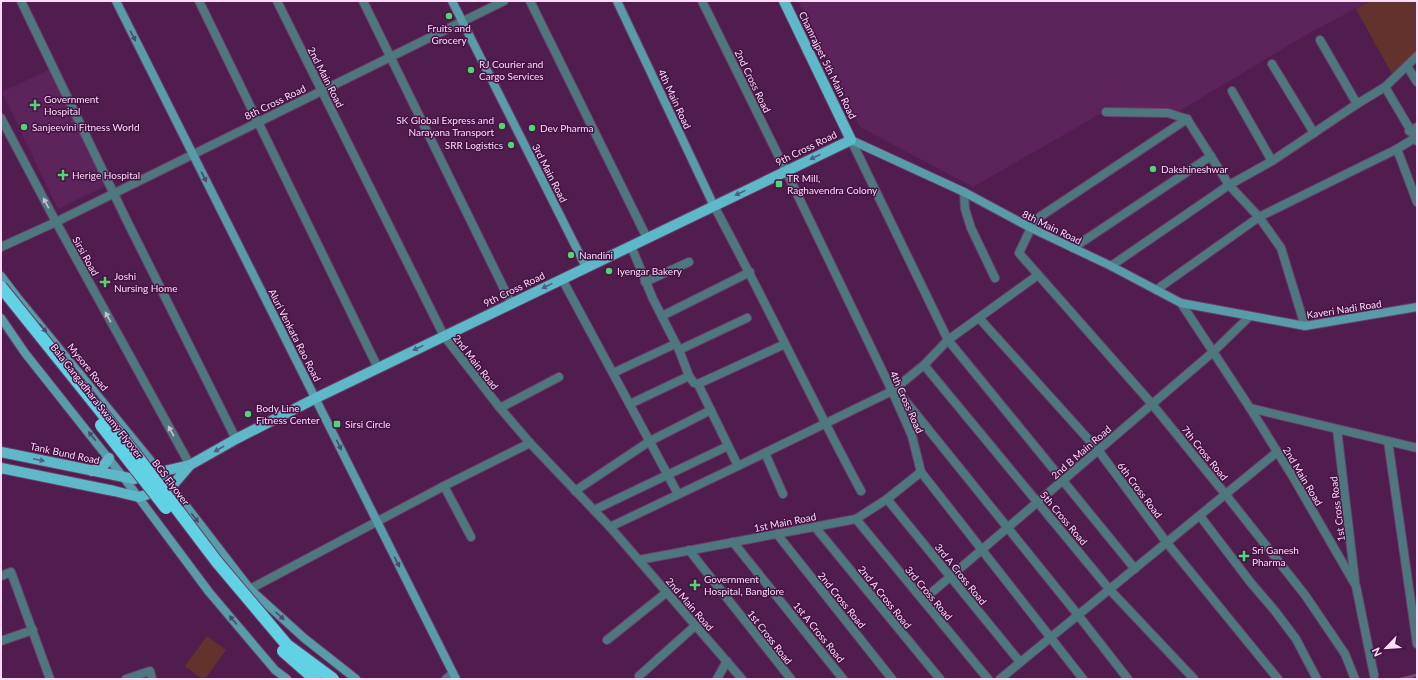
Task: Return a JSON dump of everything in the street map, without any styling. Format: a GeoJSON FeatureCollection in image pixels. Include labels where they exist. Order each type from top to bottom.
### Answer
{"type":"FeatureCollection","features":[{"type":"Feature","properties":{"kind":"highway","name":"BGS Flyover"},"geometry":{"type":"LineString","coordinates":[[1,288],[136,455],[217,562],[287,645],[333,679]]}},
{"type":"Feature","properties":{"kind":"highway","name":"Bala Gangadhara Swamy Flyover"},"geometry":{"type":"LineString","coordinates":[[1,302],[97,420],[216,573],[283,650],[315,679]]}},
{"type":"Feature","properties":{"kind":"main road","name":"Aluri Venkata Rao Road"},"geometry":{"type":"LineString","coordinates":[[116,1],[455,676]]}},
{"type":"Feature","properties":{"kind":"main road","name":"3rd Main Road"},"geometry":{"type":"LineString","coordinates":[[452,1],[586,267]]}},
{"type":"Feature","properties":{"kind":"main road","name":"4th Main Road"},"geometry":{"type":"LineString","coordinates":[[617,1],[714,206]]}},
{"type":"Feature","properties":{"kind":"main road","name":"Chamrajpet 5th Main Road"},"geometry":{"type":"LineString","coordinates":[[784,1],[851,140]]}},
{"type":"Feature","properties":{"kind":"main road","name":"9th Cross Road"},"geometry":{"type":"LineString","coordinates":[[190,465],[236,439],[316,398],[851,140]]}},
{"type":"Feature","properties":{"kind":"main road","name":"8th Main Road"},"geometry":{"type":"LineString","coordinates":[[851,140],[964,192],[1031,228],[1111,266],[1181,303],[1250,316]]}},
{"type":"Feature","properties":{"kind":"main road","name":"Mysore Road"},"geometry":{"type":"LineString","coordinates":[[1,276],[160,472],[250,589],[304,638],[356,679]]}},
{"type":"Feature","properties":{"kind":"main road","name":"Kaveri Nadi Road"},"geometry":{"type":"LineString","coordinates":[[1250,316],[1305,326],[1417,307]]}},
{"type":"Feature","properties":{"kind":"main road"},"geometry":{"type":"LineString","coordinates":[[1,318],[25,353],[109,458],[209,592],[275,670],[287,679]]}},
{"type":"Feature","properties":{"kind":"main road","name":"Tank Bund Road"},"geometry":{"type":"LineString","coordinates":[[1,452],[134,479],[190,465]]}},
{"type":"Feature","properties":{"kind":"main road"},"geometry":{"type":"LineString","coordinates":[[92,471],[104,465],[109,458]]}},
{"type":"Feature","properties":{"kind":"main road"},"geometry":{"type":"LineString","coordinates":[[1,468],[139,497],[171,487],[190,465]]}},
{"type":"Feature","properties":{"kind":"street"},"geometry":{"type":"LineString","coordinates":[[21,1],[236,439]]}},
{"type":"Feature","properties":{"kind":"street"},"geometry":{"type":"LineString","coordinates":[[199,1],[378,368]]}},
{"type":"Feature","properties":{"kind":"street","name":"2nd Main Road"},"geometry":{"type":"LineString","coordinates":[[277,1],[444,336],[500,408],[530,443],[610,527],[742,679]]}},
{"type":"Feature","properties":{"kind":"street"},"geometry":{"type":"LineString","coordinates":[[363,1],[511,303]]}},
{"type":"Feature","properties":{"kind":"street","name":"8th Cross Road"},"geometry":{"type":"LineString","coordinates":[[1,247],[56,222],[504,1]]}},
{"type":"Feature","properties":{"kind":"street"},"geometry":{"type":"LineString","coordinates":[[530,1],[647,238]]}},
{"type":"Feature","properties":{"kind":"street","name":"2nd Cross Road"},"geometry":{"type":"LineString","coordinates":[[702,1],[786,171]]}},
{"type":"Feature","properties":{"kind":"street"},"geometry":{"type":"LineString","coordinates":[[1320,40],[1357,104]]}},
{"type":"Feature","properties":{"kind":"street"},"geometry":{"type":"LineString","coordinates":[[1111,266],[1229,185],[1272,161],[1385,87],[1417,56]]}},
{"type":"Feature","properties":{"kind":"street"},"geometry":{"type":"LineString","coordinates":[[1272,64],[1314,133]]}},
{"type":"Feature","properties":{"kind":"street"},"geometry":{"type":"LineString","coordinates":[[1407,66],[1417,82]]}},
{"type":"Feature","properties":{"kind":"street"},"geometry":{"type":"LineString","coordinates":[[1156,290],[1259,217],[1416,140],[1413,129],[1385,87]]}},
{"type":"Feature","properties":{"kind":"street"},"geometry":{"type":"LineString","coordinates":[[1232,91],[1272,161]]}},
{"type":"Feature","properties":{"kind":"street"},"geometry":{"type":"LineString","coordinates":[[1106,112],[1168,113],[1187,119],[1229,185],[1259,217],[1281,248],[1305,326]]}},
{"type":"Feature","properties":{"kind":"street","name":"Sirsi Road"},"geometry":{"type":"LineString","coordinates":[[1,118],[56,222],[190,465]]}},
{"type":"Feature","properties":{"kind":"street"},"geometry":{"type":"LineString","coordinates":[[1031,228],[1038,218],[1187,119]]}},
{"type":"Feature","properties":{"kind":"street"},"geometry":{"type":"LineString","coordinates":[[851,140],[948,340],[1135,569]]}},
{"type":"Feature","properties":{"kind":"street"},"geometry":{"type":"LineString","coordinates":[[1397,149],[1417,202]]}},
{"type":"Feature","properties":{"kind":"street"},"geometry":{"type":"LineString","coordinates":[[1073,248],[1210,156]]}},
{"type":"Feature","properties":{"kind":"street","name":"4th Cross Road"},"geometry":{"type":"LineString","coordinates":[[786,171],[893,390],[912,436],[921,472],[1083,679]]}},
{"type":"Feature","properties":{"kind":"street"},"geometry":{"type":"LineString","coordinates":[[964,192],[965,209],[971,228],[995,278]]}},
{"type":"Feature","properties":{"kind":"street"},"geometry":{"type":"LineString","coordinates":[[714,206],[750,272],[824,424],[861,492]]}},
{"type":"Feature","properties":{"kind":"street","name":"7th Cross Road"},"geometry":{"type":"LineString","coordinates":[[1031,228],[1019,253],[1152,404],[1226,495],[1305,596],[1345,654],[1355,679]]}},
{"type":"Feature","properties":{"kind":"street"},"geometry":{"type":"LineString","coordinates":[[631,246],[689,376],[694,383],[698,384],[738,466]]}},
{"type":"Feature","properties":{"kind":"street"},"geometry":{"type":"LineString","coordinates":[[646,282],[689,262]]}},
{"type":"Feature","properties":{"kind":"street"},"geometry":{"type":"LineString","coordinates":[[662,316],[750,272]]}},
{"type":"Feature","properties":{"kind":"street"},"geometry":{"type":"LineString","coordinates":[[610,527],[893,390],[924,365],[948,340],[1038,275]]}},
{"type":"Feature","properties":{"kind":"street"},"geometry":{"type":"LineString","coordinates":[[562,279],[678,494]]}},
{"type":"Feature","properties":{"kind":"street","name":"2nd Main Road"},"geometry":{"type":"LineString","coordinates":[[1181,303],[1250,408],[1356,586],[1374,675]]}},
{"type":"Feature","properties":{"kind":"street","name":"2nd B Main Road"},"geometry":{"type":"LineString","coordinates":[[923,600],[1213,352],[1250,316]]}},
{"type":"Feature","properties":{"kind":"street"},"geometry":{"type":"LineString","coordinates":[[613,374],[747,318]]}},
{"type":"Feature","properties":{"kind":"street","name":"6th Cross Road"},"geometry":{"type":"LineString","coordinates":[[979,318],[1098,450],[1167,543],[1278,679]]}},
{"type":"Feature","properties":{"kind":"street"},"geometry":{"type":"LineString","coordinates":[[698,384],[785,344]]}},
{"type":"Feature","properties":{"kind":"street","name":"5th Cross Road"},"geometry":{"type":"LineString","coordinates":[[924,365],[1110,590],[1194,679]]}},
{"type":"Feature","properties":{"kind":"street"},"geometry":{"type":"LineString","coordinates":[[630,404],[689,376]]}},
{"type":"Feature","properties":{"kind":"street"},"geometry":{"type":"LineString","coordinates":[[500,408],[559,377]]}},
{"type":"Feature","properties":{"kind":"street"},"geometry":{"type":"LineString","coordinates":[[893,390],[1008,528],[1128,679]]}},
{"type":"Feature","properties":{"kind":"street"},"geometry":{"type":"LineString","coordinates":[[1250,408],[1417,448]]}},
{"type":"Feature","properties":{"kind":"street"},"geometry":{"type":"LineString","coordinates":[[575,491],[650,441],[710,410]]}},
{"type":"Feature","properties":{"kind":"street","name":"1st Cross Road"},"geometry":{"type":"LineString","coordinates":[[1337,429],[1356,586]]}},
{"type":"Feature","properties":{"kind":"street"},"geometry":{"type":"LineString","coordinates":[[1388,441],[1417,644]]}},
{"type":"Feature","properties":{"kind":"street"},"geometry":{"type":"LineString","coordinates":[[250,589],[444,486],[530,443]]}},
{"type":"Feature","properties":{"kind":"street"},"geometry":{"type":"LineString","coordinates":[[594,510],[728,446]]}},
{"type":"Feature","properties":{"kind":"street"},"geometry":{"type":"LineString","coordinates":[[1000,679],[1277,452]]}},
{"type":"Feature","properties":{"kind":"street"},"geometry":{"type":"LineString","coordinates":[[765,453],[783,494]]}},
{"type":"Feature","properties":{"kind":"street","name":"1st Main Road"},"geometry":{"type":"LineString","coordinates":[[639,560],[856,519],[887,499],[921,472]]}},
{"type":"Feature","properties":{"kind":"street"},"geometry":{"type":"LineString","coordinates":[[444,486],[471,537]]}},
{"type":"Feature","properties":{"kind":"street","name":"3rd A Cross Road"},"geometry":{"type":"LineString","coordinates":[[887,499],[1020,662]]}},
{"type":"Feature","properties":{"kind":"street"},"geometry":{"type":"LineString","coordinates":[[1200,516],[1296,639],[1317,679]]}},
{"type":"Feature","properties":{"kind":"street","name":"3rd Cross Road"},"geometry":{"type":"LineString","coordinates":[[856,519],[988,679]]}},
{"type":"Feature","properties":{"kind":"street","name":"2nd A Cross Road"},"geometry":{"type":"LineString","coordinates":[[815,527],[940,679]]}},
{"type":"Feature","properties":{"kind":"street","name":"2nd Cross Road"},"geometry":{"type":"LineString","coordinates":[[777,534],[892,679]]}},
{"type":"Feature","properties":{"kind":"street","name":"1st A Cross Road"},"geometry":{"type":"LineString","coordinates":[[733,542],[844,679]]}},
{"type":"Feature","properties":{"kind":"street","name":"1st Cross Road"},"geometry":{"type":"LineString","coordinates":[[689,550],[791,679]]}},
{"type":"Feature","properties":{"kind":"street"},"geometry":{"type":"LineString","coordinates":[[1,576],[11,572],[50,679]]}},
{"type":"Feature","properties":{"kind":"street"},"geometry":{"type":"LineString","coordinates":[[607,640],[667,592]]}},
{"type":"Feature","properties":{"kind":"street"},"geometry":{"type":"LineString","coordinates":[[639,676],[696,625]]}},
{"type":"Feature","properties":{"kind":"street"},"geometry":{"type":"LineString","coordinates":[[1,641],[32,630]]}},
{"type":"Feature","properties":{"kind":"street"},"geometry":{"type":"LineString","coordinates":[[717,679],[727,661]]}},
{"type":"Feature","properties":{"kind":"street"},"geometry":{"type":"LineString","coordinates":[[126,679],[150,672],[152,679]]}},
{"type":"Feature","properties":{"kind":"street"},"geometry":{"type":"LineString","coordinates":[[446,679],[455,676]]}},
{"type":"Feature","properties":{"kind":"shaded area"},"geometry":{"type":"Polygon","coordinates":[[[798,1],[1370,1],[1311,32],[1176,113],[1100,114],[973,187],[860,127],[798,1]]]}},
{"type":"Feature","properties":{"kind":"shaded area"},"geometry":{"type":"Polygon","coordinates":[[[1370,1],[1417,1],[1417,51],[1392,74],[1356,9],[1370,1]]]}},
{"type":"Feature","properties":{"kind":"shaded area"},"geometry":{"type":"Polygon","coordinates":[[[52,68],[108,185],[58,209],[2,92],[52,68]]]}},
{"type":"Feature","properties":{"kind":"shaded area"},"geometry":{"type":"Polygon","coordinates":[[[207,636],[226,650],[205,679],[202,679],[185,666],[207,636]]]}},
{"type":"Feature","properties":{"kind":"waterway"},"geometry":{"type":"LineString","coordinates":[[1401,679],[1417,675]]}},
{"type":"Feature","properties":{"kind":"place","name":"Fruits and Grocery"},"geometry":{"type":"Point","coordinates":[449,16]}},
{"type":"Feature","properties":{"kind":"place","name":"RJ Courier and Cargo Services"},"geometry":{"type":"Point","coordinates":[471,70]}},
{"type":"Feature","properties":{"kind":"place","name":"Government Hospital"},"geometry":{"type":"Point","coordinates":[35,105]}},
{"type":"Feature","properties":{"kind":"place","name":"SK Global Express and Narayana Transport"},"geometry":{"type":"Point","coordinates":[502,126]}},
{"type":"Feature","properties":{"kind":"place","name":"Sanjeevini Fitness World"},"geometry":{"type":"Point","coordinates":[24,127]}},
{"type":"Feature","properties":{"kind":"place","name":"Dev Pharma"},"geometry":{"type":"Point","coordinates":[532,128]}},
{"type":"Feature","properties":{"kind":"place","name":"SRR Logistics"},"geometry":{"type":"Point","coordinates":[511,145]}},
{"type":"Feature","properties":{"kind":"place","name":"Dakshineshwar"},"geometry":{"type":"Point","coordinates":[1153,169]}},
{"type":"Feature","properties":{"kind":"place","name":"Herige Hospital"},"geometry":{"type":"Point","coordinates":[63,175]}},
{"type":"Feature","properties":{"kind":"place","name":"TR Mill, Raghavendra Colony"},"geometry":{"type":"Point","coordinates":[779,184]}},
{"type":"Feature","properties":{"kind":"place","name":"Nandini"},"geometry":{"type":"Point","coordinates":[571,255]}},
{"type":"Feature","properties":{"kind":"place","name":"Iyengar Bakery"},"geometry":{"type":"Point","coordinates":[609,271]}},
{"type":"Feature","properties":{"kind":"place","name":"Joshi Nursing Home"},"geometry":{"type":"Point","coordinates":[105,282]}},
{"type":"Feature","properties":{"kind":"place","name":"Body Line Fitness Center"},"geometry":{"type":"Point","coordinates":[248,414]}},
{"type":"Feature","properties":{"kind":"place","name":"Sirsi Circle"},"geometry":{"type":"Point","coordinates":[337,424]}},
{"type":"Feature","properties":{"kind":"place","name":"Sri Ganesh Pharma"},"geometry":{"type":"Point","coordinates":[1244,556]}},
{"type":"Feature","properties":{"kind":"place","name":"Government Hospital, Banglore"},"geometry":{"type":"Point","coordinates":[695,585]}}]}
